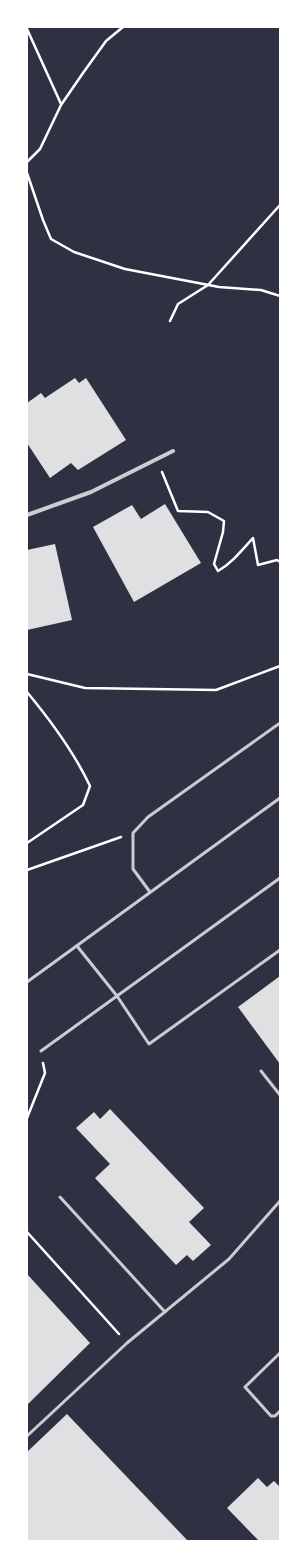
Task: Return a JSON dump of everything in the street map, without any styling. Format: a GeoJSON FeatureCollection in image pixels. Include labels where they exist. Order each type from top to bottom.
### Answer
{"type":"FeatureCollection","features":[{"type":"Feature","properties":{"kind":"street"},"geometry":{"type":"LineString","coordinates":[[27,515],[91,492],[173,451]]}},
{"type":"Feature","properties":{"kind":"lane"},"geometry":{"type":"LineString","coordinates":[[150,892],[133,869],[133,833],[148,817],[280,723]]}},
{"type":"Feature","properties":{"kind":"lane"},"geometry":{"type":"LineString","coordinates":[[27,982],[280,798]]}},
{"type":"Feature","properties":{"kind":"lane"},"geometry":{"type":"LineString","coordinates":[[41,1051],[280,878]]}},
{"type":"Feature","properties":{"kind":"lane"},"geometry":{"type":"LineString","coordinates":[[77,946],[117,996],[149,1044],[280,950]]}},
{"type":"Feature","properties":{"kind":"lane"},"geometry":{"type":"LineString","coordinates":[[261,1071],[280,1095]]}},
{"type":"Feature","properties":{"kind":"lane"},"geometry":{"type":"LineString","coordinates":[[60,1197],[165,1312]]}},
{"type":"Feature","properties":{"kind":"lane"},"geometry":{"type":"LineString","coordinates":[[27,1436],[127,1343],[229,1259],[280,1201]]}},
{"type":"Feature","properties":{"kind":"lane"},"geometry":{"type":"LineString","coordinates":[[280,1353],[245,1387],[271,1416],[275,1416],[280,1411]]}},
{"type":"Feature","properties":{"kind":"path"},"geometry":{"type":"LineString","coordinates":[[27,162],[40,149],[62,105],[106,42],[123,27]]}},
{"type":"Feature","properties":{"kind":"path"},"geometry":{"type":"LineString","coordinates":[[27,29],[62,105]]}},
{"type":"Feature","properties":{"kind":"path"},"geometry":{"type":"LineString","coordinates":[[27,173],[43,220],[51,238],[74,252],[125,269],[208,285],[261,290],[280,296]]}},
{"type":"Feature","properties":{"kind":"path"},"geometry":{"type":"LineString","coordinates":[[170,320],[178,304],[208,285],[280,205]]}},
{"type":"Feature","properties":{"kind":"path"},"geometry":{"type":"LineString","coordinates":[[157,459],[178,511],[208,512],[224,521],[223,532],[214,564],[218,571],[237,556],[253,538],[258,564],[277,560],[280,562]]}},
{"type":"Feature","properties":{"kind":"path"},"geometry":{"type":"LineString","coordinates":[[27,674],[85,688],[216,690],[280,666]]}},
{"type":"Feature","properties":{"kind":"path"},"geometry":{"type":"LineString","coordinates":[[27,692],[47,717],[81,766],[90,786],[83,805],[27,843]]}},
{"type":"Feature","properties":{"kind":"path"},"geometry":{"type":"LineString","coordinates":[[27,870],[133,833]]}},
{"type":"Feature","properties":{"kind":"path"},"geometry":{"type":"LineString","coordinates":[[27,1118],[45,1072],[41,1051]]}},
{"type":"Feature","properties":{"kind":"path"},"geometry":{"type":"LineString","coordinates":[[27,1232],[127,1343]]}},
{"type":"Feature","properties":{"kind":"building"},"geometry":{"type":"Polygon","coordinates":[[[75,378],[79,383],[86,378],[126,440],[78,470],[71,463],[50,478],[27,443],[27,403],[41,393],[45,398],[75,378]]]}},
{"type":"Feature","properties":{"kind":"building"},"geometry":{"type":"Polygon","coordinates":[[[165,504],[201,563],[134,602],[93,527],[132,505],[141,519],[165,504]]]}},
{"type":"Feature","properties":{"kind":"building"},"geometry":{"type":"Polygon","coordinates":[[[55,544],[72,620],[27,630],[27,550],[55,544]]]}},
{"type":"Feature","properties":{"kind":"building"},"geometry":{"type":"Polygon","coordinates":[[[280,976],[280,1064],[238,1007],[280,976]]]}},
{"type":"Feature","properties":{"kind":"building"},"geometry":{"type":"Polygon","coordinates":[[[110,1109],[204,1208],[189,1222],[211,1245],[193,1261],[187,1255],[176,1265],[95,1178],[110,1164],[76,1128],[94,1112],[100,1119],[110,1109]]]}},
{"type":"Feature","properties":{"kind":"building"},"geometry":{"type":"Polygon","coordinates":[[[27,1274],[90,1343],[27,1405],[27,1274]]]}},
{"type":"Feature","properties":{"kind":"building"},"geometry":{"type":"Polygon","coordinates":[[[67,1414],[188,1541],[27,1541],[27,1452],[67,1414]]]}},
{"type":"Feature","properties":{"kind":"building"},"geometry":{"type":"Polygon","coordinates":[[[258,1478],[267,1487],[274,1481],[280,1487],[280,1541],[259,1541],[227,1508],[258,1478]]]}}]}
